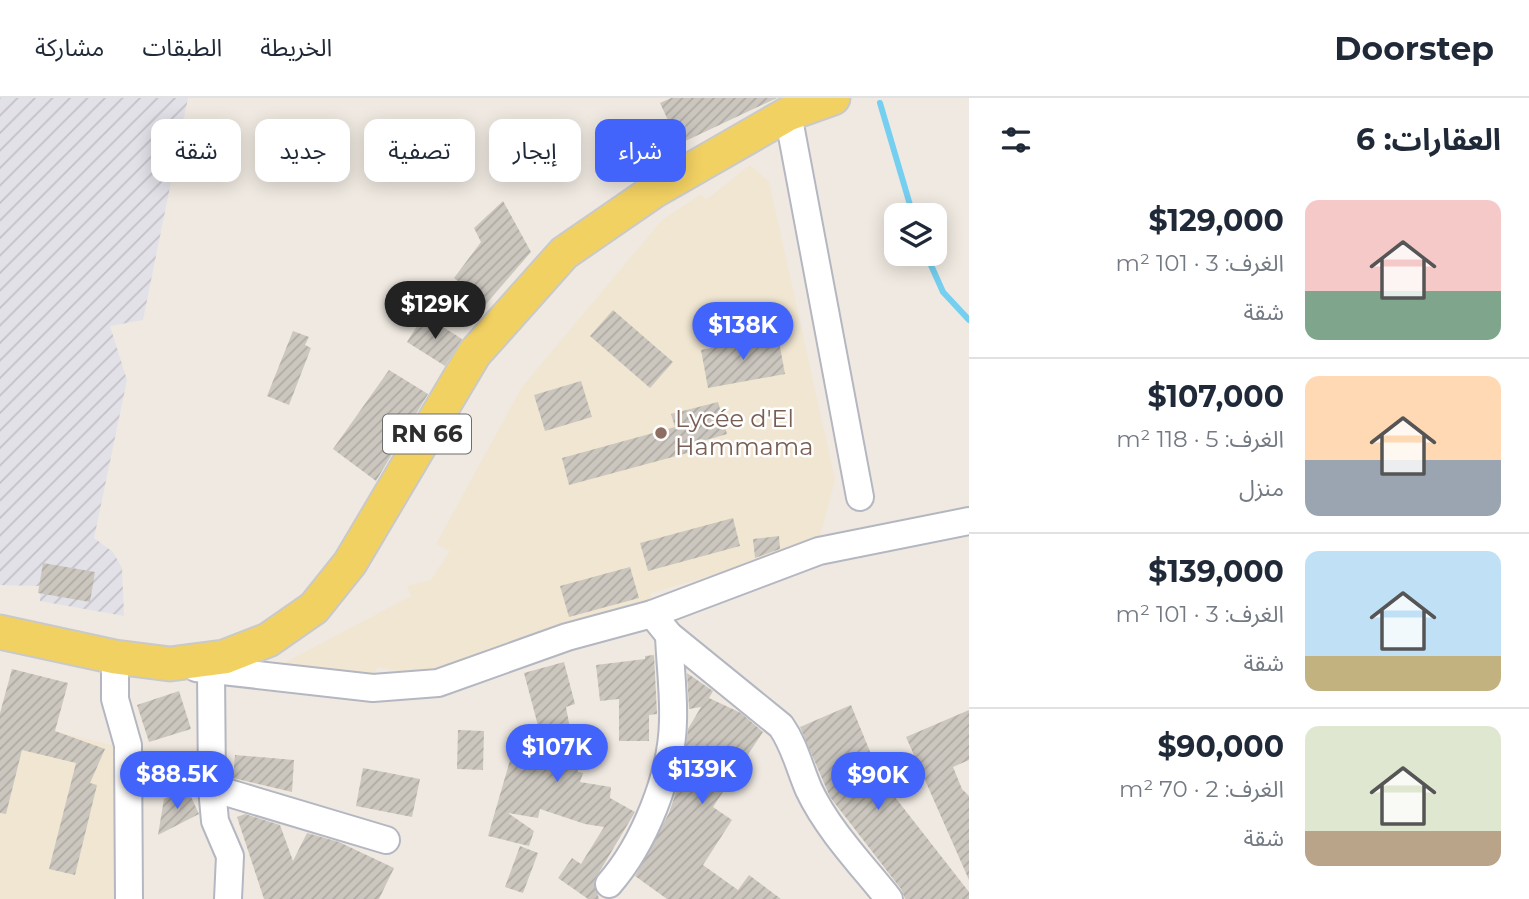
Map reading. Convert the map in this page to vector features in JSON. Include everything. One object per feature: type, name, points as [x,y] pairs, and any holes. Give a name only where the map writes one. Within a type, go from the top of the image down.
[{"type":"main road","name":"RN 66","points":[[0,632],[115,657],[170,664],[224,657],[268,640],[314,608],[350,563],[474,354],[564,253],[654,191],[788,114],[833,98]]},
{"type":"street","points":[[788,114],[860,498]]},
{"type":"street","points":[[170,664],[211,671],[373,688],[438,683],[567,637],[652,614],[819,551],[969,521]]},
{"type":"street","points":[[652,614],[669,635],[781,726],[794,745],[810,790],[836,832],[889,899]]},
{"type":"street","points":[[609,884],[624,867],[650,817],[663,779],[673,723],[669,635]]},
{"type":"street","points":[[115,657],[114,699],[128,745],[129,899]]},
{"type":"street","points":[[211,671],[212,788],[215,821],[230,856],[228,899]]},
{"type":"street","points":[[212,788],[386,840]]},
{"type":"shaded area","points":[[0,98],[188,98],[184,119],[151,119],[151,182],[171,182],[143,320],[110,326],[127,380],[94,538],[113,552],[122,568],[124,616],[40,601],[41,586],[0,585]]},
{"type":"shaded area","name":"Lycée d'El Hammama","points":[[750,165],[769,182],[835,480],[819,540],[748,565],[651,593],[651,607],[570,626],[404,677],[400,671],[378,667],[369,681],[269,671],[411,596],[407,586],[431,580],[450,551],[436,544],[522,387],[662,220],[701,194],[706,200]]},
{"type":"shaded area","points":[[0,718],[116,746],[114,899],[0,899]]},
{"type":"building","points":[[671,98],[777,98],[686,141],[686,119],[667,119],[660,103]]},
{"type":"building","points":[[503,201],[531,252],[486,304],[454,278],[481,242],[474,228]]},
{"type":"building","points":[[613,310],[673,362],[650,388],[590,336]]},
{"type":"building","points":[[424,315],[462,339],[445,366],[407,342]]},
{"type":"building","points":[[293,331],[309,337],[305,345],[311,348],[289,405],[267,396]]},
{"type":"building","points":[[778,336],[785,374],[708,388],[701,350]]},
{"type":"building","points":[[389,370],[428,394],[376,481],[333,449]]},
{"type":"building","points":[[581,381],[592,417],[545,431],[534,395]]},
{"type":"building","points":[[718,402],[727,434],[689,445],[691,452],[569,485],[562,458],[675,427],[671,414]]},
{"type":"building","points":[[733,518],[740,546],[648,571],[640,543]]},
{"type":"building","points":[[779,536],[780,549],[755,558],[753,539]]},
{"type":"building","points":[[43,563],[95,572],[90,602],[38,593]]},
{"type":"building","points":[[630,567],[639,598],[569,617],[560,586]]},
{"type":"building","points":[[654,655],[657,714],[649,715],[649,741],[619,741],[619,699],[600,701],[596,665],[645,659],[645,656]]},
{"type":"building","points":[[564,662],[575,704],[566,707],[578,772],[583,773],[580,782],[611,787],[610,798],[635,812],[594,881],[599,899],[588,899],[558,878],[572,858],[581,864],[604,827],[585,824],[540,809],[538,818],[508,813],[534,831],[529,846],[488,836],[515,743],[545,752],[524,673]]},
{"type":"building","points":[[12,669],[68,683],[55,731],[105,749],[90,783],[97,785],[75,875],[49,869],[76,763],[22,750],[6,814],[0,813],[0,713]]},
{"type":"building","points":[[687,673],[713,691],[709,698],[741,713],[763,732],[713,807],[732,820],[703,865],[738,890],[749,875],[781,899],[667,899],[635,876],[669,813],[688,756],[685,754],[688,729],[701,707],[689,709]]},
{"type":"building","points":[[179,691],[191,729],[149,742],[137,705]]},
{"type":"building","points":[[851,705],[871,754],[844,765],[877,802],[891,792],[969,892],[969,899],[905,899],[901,889],[830,797],[800,727]]},
{"type":"building","points":[[969,710],[969,760],[953,767],[962,789],[969,796],[969,880],[906,737]]},
{"type":"building","points":[[458,730],[484,731],[483,770],[457,769]]},
{"type":"building","points":[[235,755],[294,760],[292,792],[233,778]]},
{"type":"building","points":[[363,768],[420,779],[412,817],[356,806]]},
{"type":"building","points":[[187,788],[199,814],[158,835],[164,799]]},
{"type":"building","points":[[245,814],[280,825],[293,861],[307,833],[339,842],[394,868],[379,899],[264,899],[237,817]]},
{"type":"building","points":[[520,846],[538,853],[523,893],[505,887]]},
{"type":"waterway","points":[[880,103],[909,203]]},
{"type":"waterway","points":[[931,266],[943,292],[969,320]]},
{"type":"place","name":"Lycée d'El Hammama","points":[[661,433]]}]
